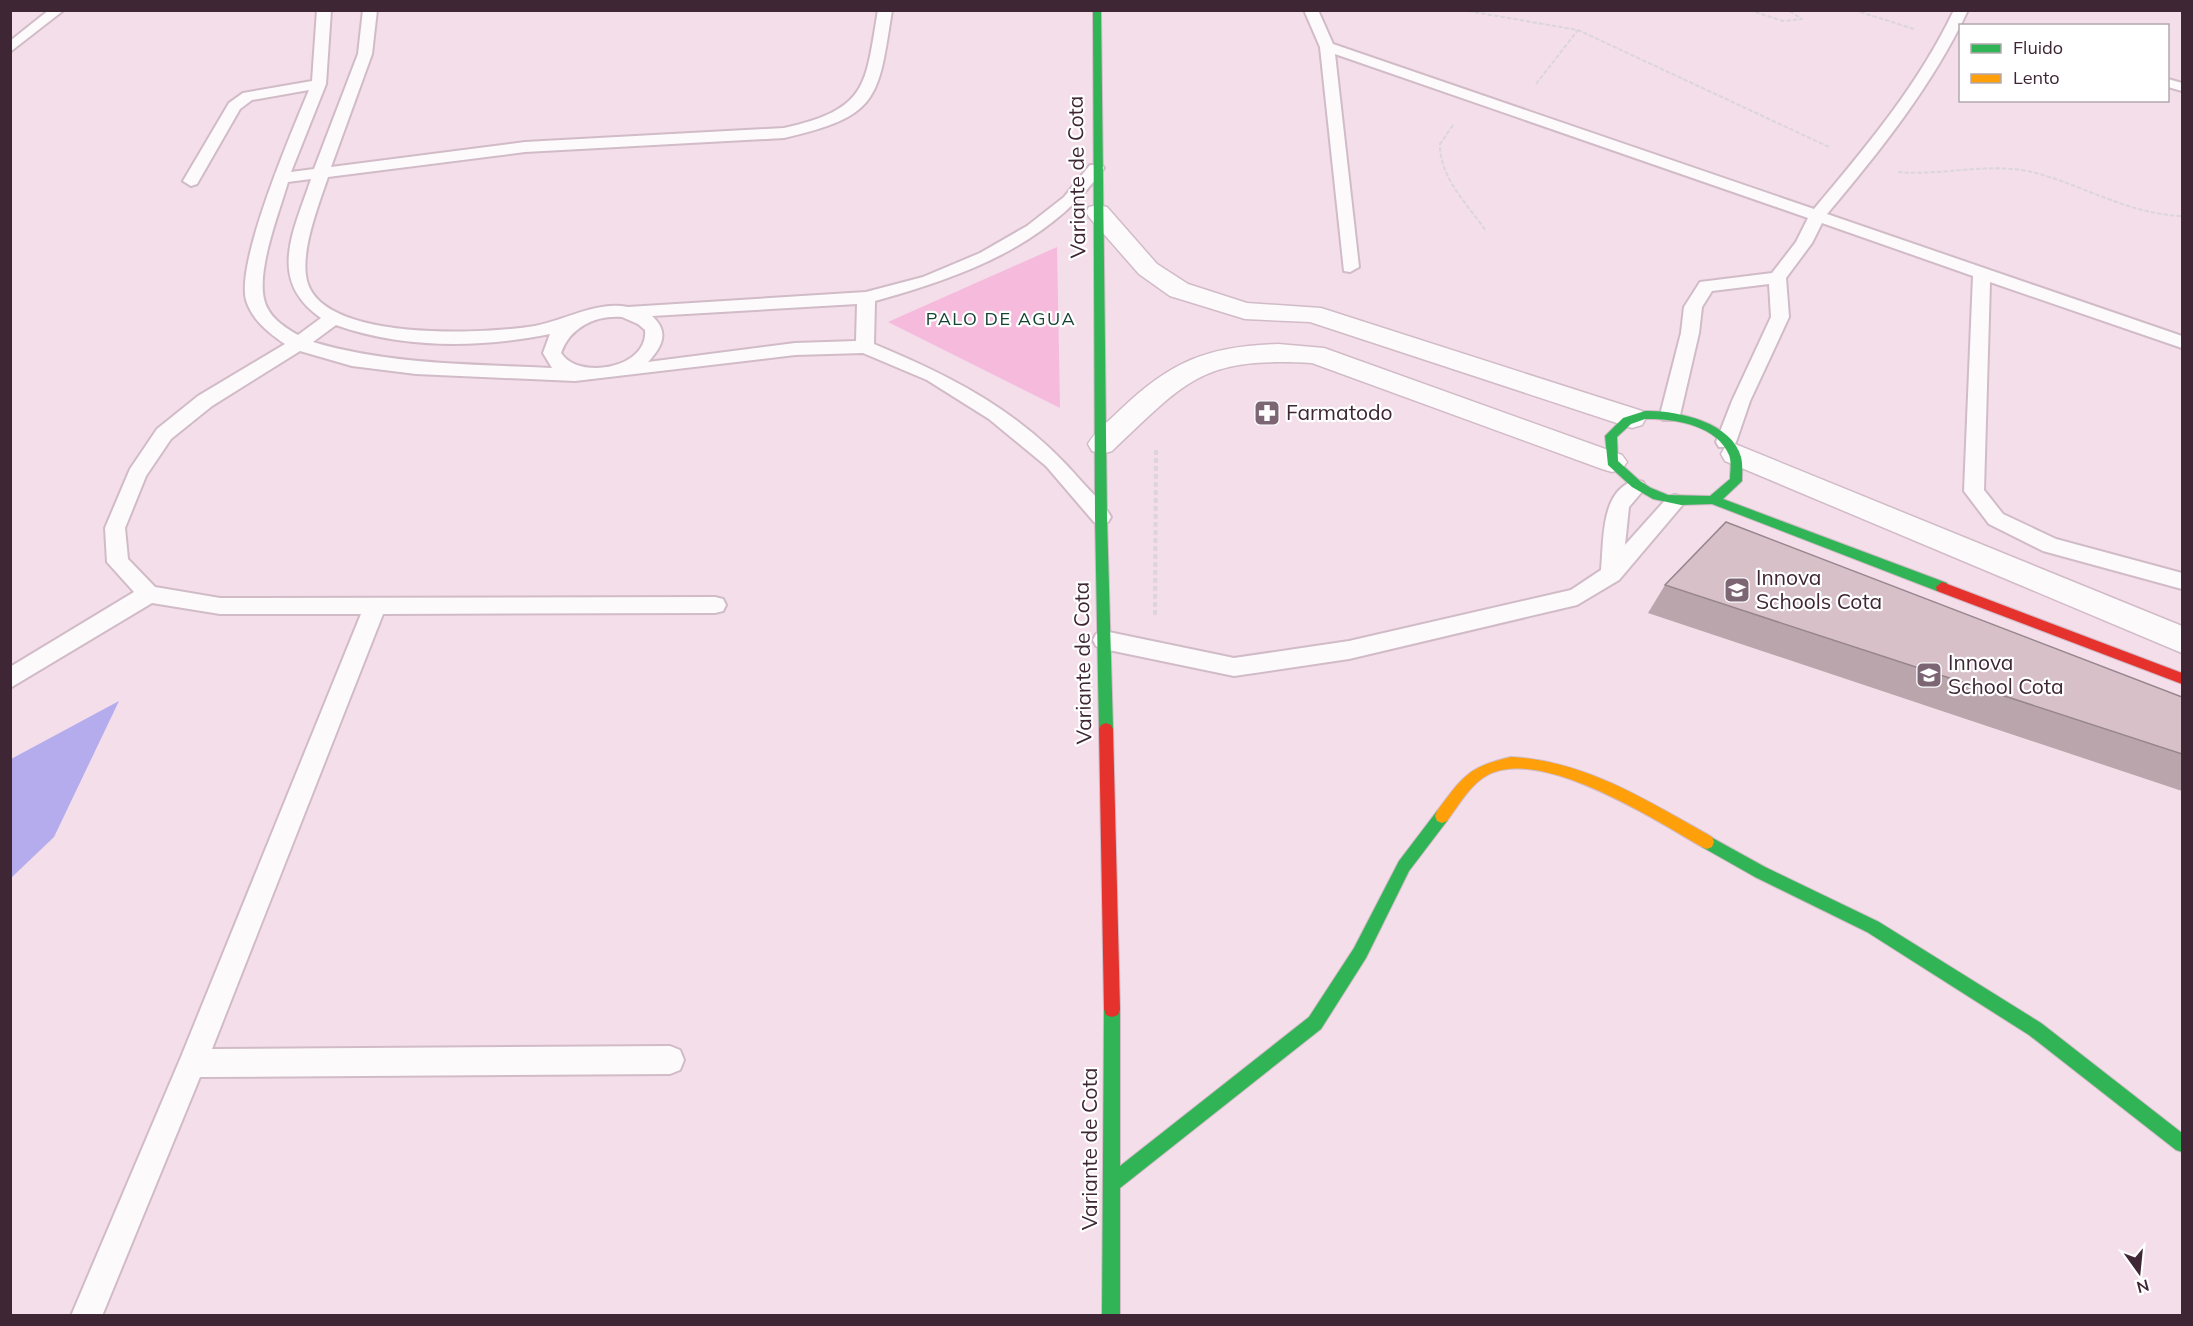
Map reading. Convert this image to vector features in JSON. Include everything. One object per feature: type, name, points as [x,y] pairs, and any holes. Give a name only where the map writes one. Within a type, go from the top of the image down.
[{"type":"street","name":"Variante de Cota","points":[[1097,10],[1096,168],[1102,444],[1101,517],[1112,993],[1111,1316]]},
{"type":"street","points":[[1098,212],[1148,269],[1179,290],[1245,310],[1312,314],[1429,350],[1632,418],[1670,415],[1700,424],[1730,448],[2182,640]]},
{"type":"street","points":[[1102,444],[1174,379],[1223,357],[1267,351],[1315,354],[1612,462],[1636,487],[1675,502],[1713,500],[2182,679]]},
{"type":"street","points":[[1612,462],[1611,436],[1632,418]]},
{"type":"street","points":[[1713,500],[1736,481],[1730,448]]},
{"type":"street","points":[[1111,1184],[1315,1023],[1360,953],[1404,866],[1455,799],[1484,769],[1513,763],[1543,764],[1613,790],[1760,872],[1873,927],[2035,1029],[2182,1144]]},
{"type":"lane","points":[[10,48],[58,10]]},
{"type":"lane","points":[[324,10],[319,84],[281,178],[256,268],[255,300],[270,326],[298,344],[352,360],[416,368],[591,376],[795,349],[865,347],[934,376],[996,414],[1053,461],[1101,517]]},
{"type":"lane","points":[[370,10],[368,45],[320,173],[297,258],[298,282],[312,303],[334,318],[388,334],[471,338],[558,327],[595,313],[866,298],[929,281],[986,257],[1048,218],[1070,200],[1096,168]]},
{"type":"lane","points":[[281,178],[525,147],[784,133],[812,127],[838,116],[861,100],[873,82],[885,10]]},
{"type":"lane","points":[[1311,10],[1327,47],[1350,267]]},
{"type":"lane","points":[[1730,448],[1741,400],[1780,317],[1777,278],[1804,243],[1817,216],[1862,162],[1940,54],[1961,10]]},
{"type":"lane","points":[[1327,47],[2182,342]]},
{"type":"lane","points":[[191,181],[234,106],[248,96],[319,84]]},
{"type":"lane","points":[[1982,272],[1974,491],[1996,519],[2050,545],[2182,581]]},
{"type":"lane","points":[[1670,415],[1690,333],[1693,307],[1706,286],[1777,278]]},
{"type":"lane","points":[[865,347],[866,298]]},
{"type":"lane","points":[[615,372],[644,356],[652,345],[654,335],[651,325],[644,317],[631,312]]},
{"type":"lane","points":[[334,318],[298,344],[205,401],[164,434],[137,474],[115,528],[118,562],[149,594],[220,606],[715,605]]},
{"type":"lane","points":[[578,320],[555,338],[552,349],[554,360],[568,370],[591,376]]},
{"type":"lane","points":[[1611,574],[1619,504],[1636,487]]},
{"type":"lane","points":[[1104,640],[1197,662],[1234,667],[1295,660],[1349,650],[1577,597],[1611,574],[1675,502]]},
{"type":"lane","points":[[10,680],[149,594]]},
{"type":"lane","points":[[86,1316],[192,1063],[375,607]]},
{"type":"lane","points":[[192,1063],[670,1060]]},
{"type":"path","points":[[1462,10],[1540,21],[1578,30],[1862,162],[1899,172],[2005,169],[2028,171],[2055,178],[2128,210],[2153,216],[2182,216]]},
{"type":"path","points":[[1749,10],[1786,22],[1797,22],[1802,19],[1788,10]]},
{"type":"path","points":[[1854,10],[1947,39]]},
{"type":"path","points":[[1516,111],[1578,30]]},
{"type":"path","points":[[1475,99],[1440,142],[1438,156],[1444,171],[1486,231]]},
{"type":"shaded area","points":[[1057,247],[1060,408],[888,322]]},
{"type":"shaded area","points":[[119,701],[54,837],[11,878],[11,759]]},
{"type":"building","points":[[1726,522],[2182,697],[2182,754],[1665,585]]},
{"type":"traffic: fast","points":[[1097,10],[1101,517],[1106,729]]},
{"type":"traffic: fast","points":[[1713,500],[1736,481],[1734,453],[1727,442],[1716,433],[1689,420],[1674,416],[1645,415],[1630,419],[1611,436],[1612,462],[1646,491],[1681,501],[1713,500],[1942,587]]},
{"type":"traffic: fast","points":[[1111,1184],[1315,1023],[1360,953],[1404,866],[1442,816]]},
{"type":"traffic: fast","points":[[1707,842],[1760,872],[1873,927],[2035,1029],[2182,1144]]},
{"type":"traffic: fast","points":[[1111,1316],[1112,1009]]},
{"type":"traffic: slow","points":[[1442,816],[1468,783],[1480,772],[1511,763],[1539,765],[1569,772],[1599,784],[1707,842]]},
{"type":"traffic: jam","points":[[1942,587],[2182,679]]},
{"type":"traffic: jam","points":[[1106,729],[1112,1009]]},
{"type":"place","name":"Farmatodo","points":[[1267,413]]},
{"type":"place","name":"Innova Schools Cota","points":[[1737,590]]},
{"type":"place","name":"Innova School Cota","points":[[1929,675]]},
{"type":"district","name":"PALO DE AGUA","points":[[1001,319]]}]
